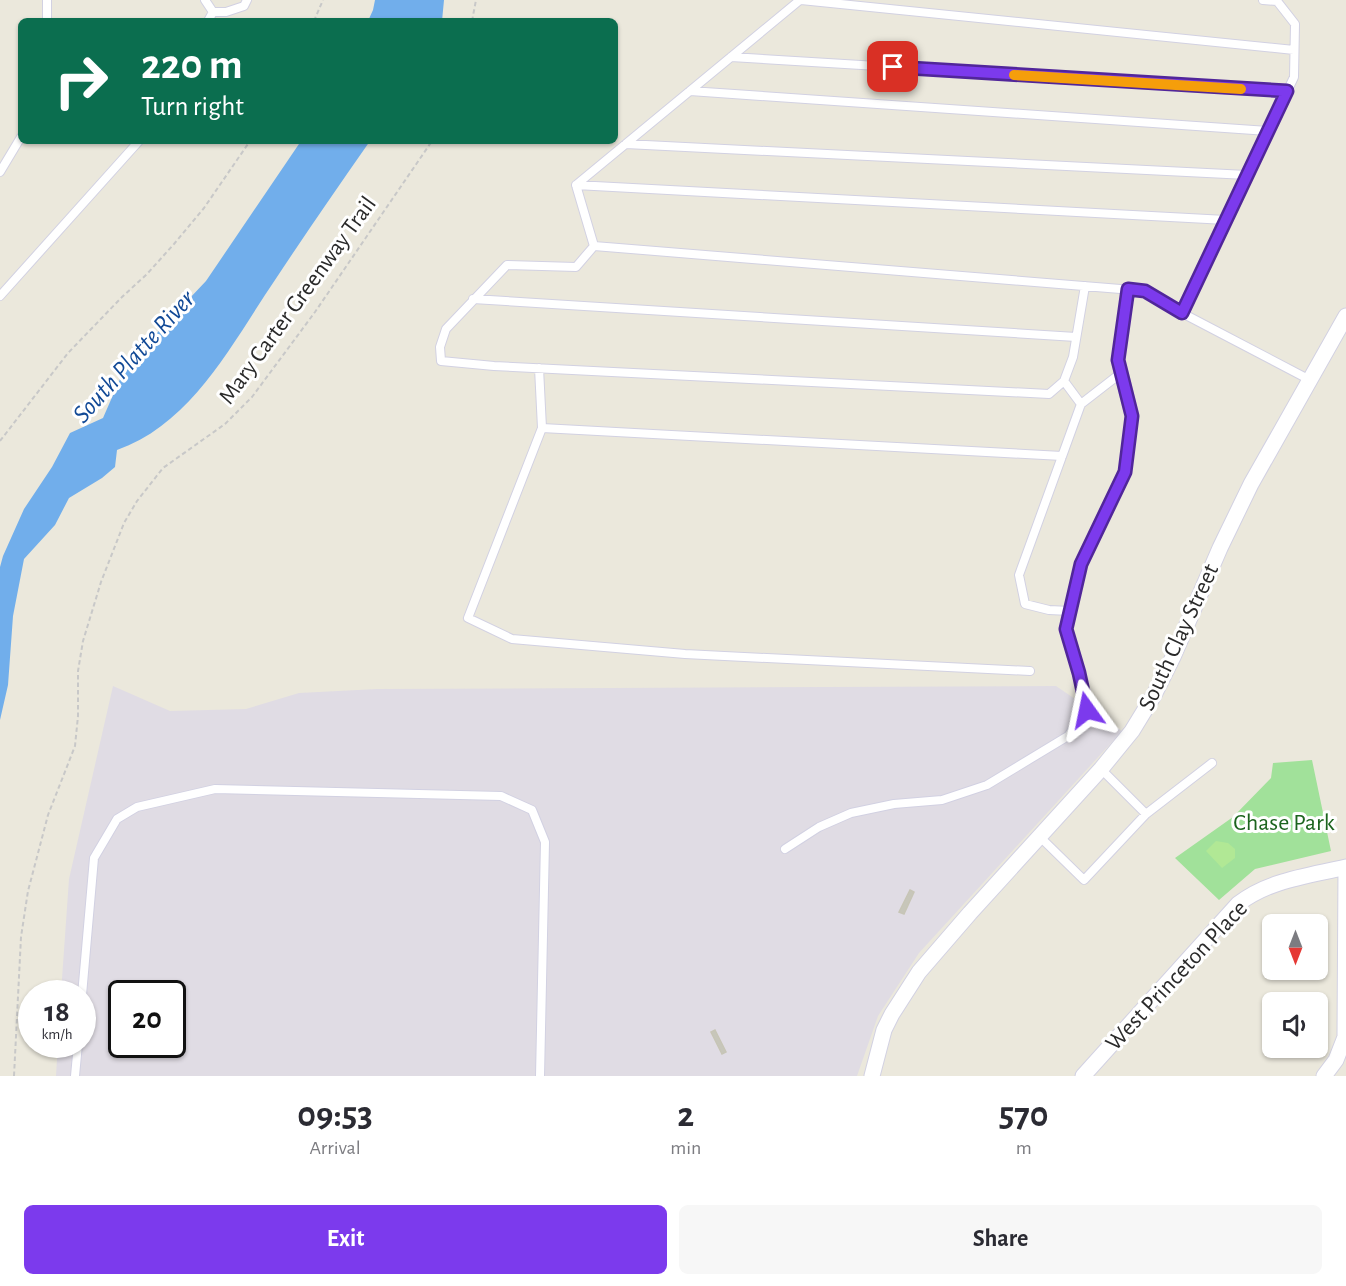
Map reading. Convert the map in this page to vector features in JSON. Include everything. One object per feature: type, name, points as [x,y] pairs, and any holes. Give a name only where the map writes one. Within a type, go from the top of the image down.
[{"type":"street","name":"South Clay Street","points":[[872,1076],[884,1030],[919,972],[1101,770],[1132,731],[1154,695],[1188,626],[1251,484],[1346,316]]},
{"type":"street","name":"West Princeton Place","points":[[1083,1076],[1238,904],[1269,885],[1346,867]]},
{"type":"street","points":[[1324,1076],[1336,1060],[1345,1037],[1346,867]]},
{"type":"lane","points":[[47,0],[47,18]]},
{"type":"lane","points":[[205,0],[213,12]]},
{"type":"lane","points":[[213,12],[226,12],[244,6],[246,0]]},
{"type":"lane","points":[[576,185],[801,0],[1294,50]]},
{"type":"lane","points":[[1182,313],[1293,77],[1295,24],[1277,1],[1263,0]]},
{"type":"lane","points":[[210,18],[213,12]]},
{"type":"lane","points":[[731,57],[1287,91]]},
{"type":"lane","points":[[690,91],[1268,131]]},
{"type":"lane","points":[[0,172],[18,142]]},
{"type":"lane","points":[[0,296],[136,144]]},
{"type":"lane","points":[[626,144],[1247,175]]},
{"type":"lane","points":[[576,185],[1226,220]]},
{"type":"lane","points":[[576,185],[594,246]]},
{"type":"lane","points":[[594,246],[1145,291],[1310,380]]},
{"type":"lane","points":[[594,246],[576,267],[507,264],[446,329],[440,347],[441,361],[1049,394],[1065,381],[1073,357],[1085,286]]},
{"type":"lane","points":[[785,849],[819,827],[850,813],[894,804],[942,800],[987,785],[1068,736],[1087,710],[1066,629],[1081,564],[1125,472],[1132,416],[1118,360],[1128,289]]},
{"type":"lane","points":[[473,299],[1076,337]]},
{"type":"lane","points":[[539,368],[542,428],[468,618],[512,639],[685,654],[1030,671]]},
{"type":"lane","points":[[1070,611],[1049,610],[1025,604],[1019,575],[1081,404],[1121,373]]},
{"type":"lane","points":[[1065,381],[1081,404]]},
{"type":"lane","points":[[542,428],[1062,456]]},
{"type":"lane","points":[[1040,837],[1084,880],[1146,814],[1212,763]]},
{"type":"lane","points":[[1101,770],[1146,814]]},
{"type":"lane","points":[[83,980],[94,858],[117,819],[137,807],[215,789],[501,796],[532,810],[545,842],[540,1076]]},
{"type":"lane","points":[[75,1076],[77,1058]]},
{"type":"path","points":[[315,18],[323,0]]},
{"type":"path","points":[[472,18],[476,0]]},
{"type":"path","points":[[0,441],[68,353],[147,274],[197,217],[248,144]]},
{"type":"path","name":"Mary Carter Greenway Trail","points":[[14,1076],[19,963],[28,891],[48,815],[75,746],[78,725],[78,671],[83,641],[101,582],[124,523],[136,501],[163,468],[225,424],[252,397],[315,312],[430,144]]},
{"type":"shaded area","points":[[113,686],[170,711],[246,709],[299,693],[377,689],[1056,686],[1122,731],[919,953],[878,1016],[857,1076],[56,1076],[57,1058],[96,1058],[96,980],[62,980],[69,879]]},
{"type":"green space","name":"Chase Park","points":[[1312,760],[1331,851],[1255,869],[1219,900],[1175,858],[1233,817],[1271,778],[1273,763]]},
{"type":"green space","points":[[1216,841],[1228,843],[1235,849],[1235,858],[1222,868],[1206,851]]},
{"type":"water","points":[[375,0],[444,0],[442,18],[369,18]]},
{"type":"water","points":[[299,144],[368,144],[226,354],[189,401],[168,421],[144,438],[117,450],[115,467],[102,478],[69,498],[55,525],[24,559],[13,616],[8,685],[0,720],[0,567],[24,509],[52,467],[70,433],[103,418],[120,379],[154,336],[206,281]]},
{"type":"building","points":[[910,890],[914,892],[904,914],[899,912]]},
{"type":"building","points":[[715,1030],[726,1052],[722,1054],[711,1032]]},
{"type":"slow traffic","points":[[1014,75],[1241,89]]},
{"type":"route","points":[[893,67],[1287,91],[1182,313],[1145,291],[1128,289],[1118,360],[1132,416],[1125,472],[1081,564],[1066,629],[1087,710]]},
{"type":"water label","name":"South Platte River","points":[[133,356]]}]
